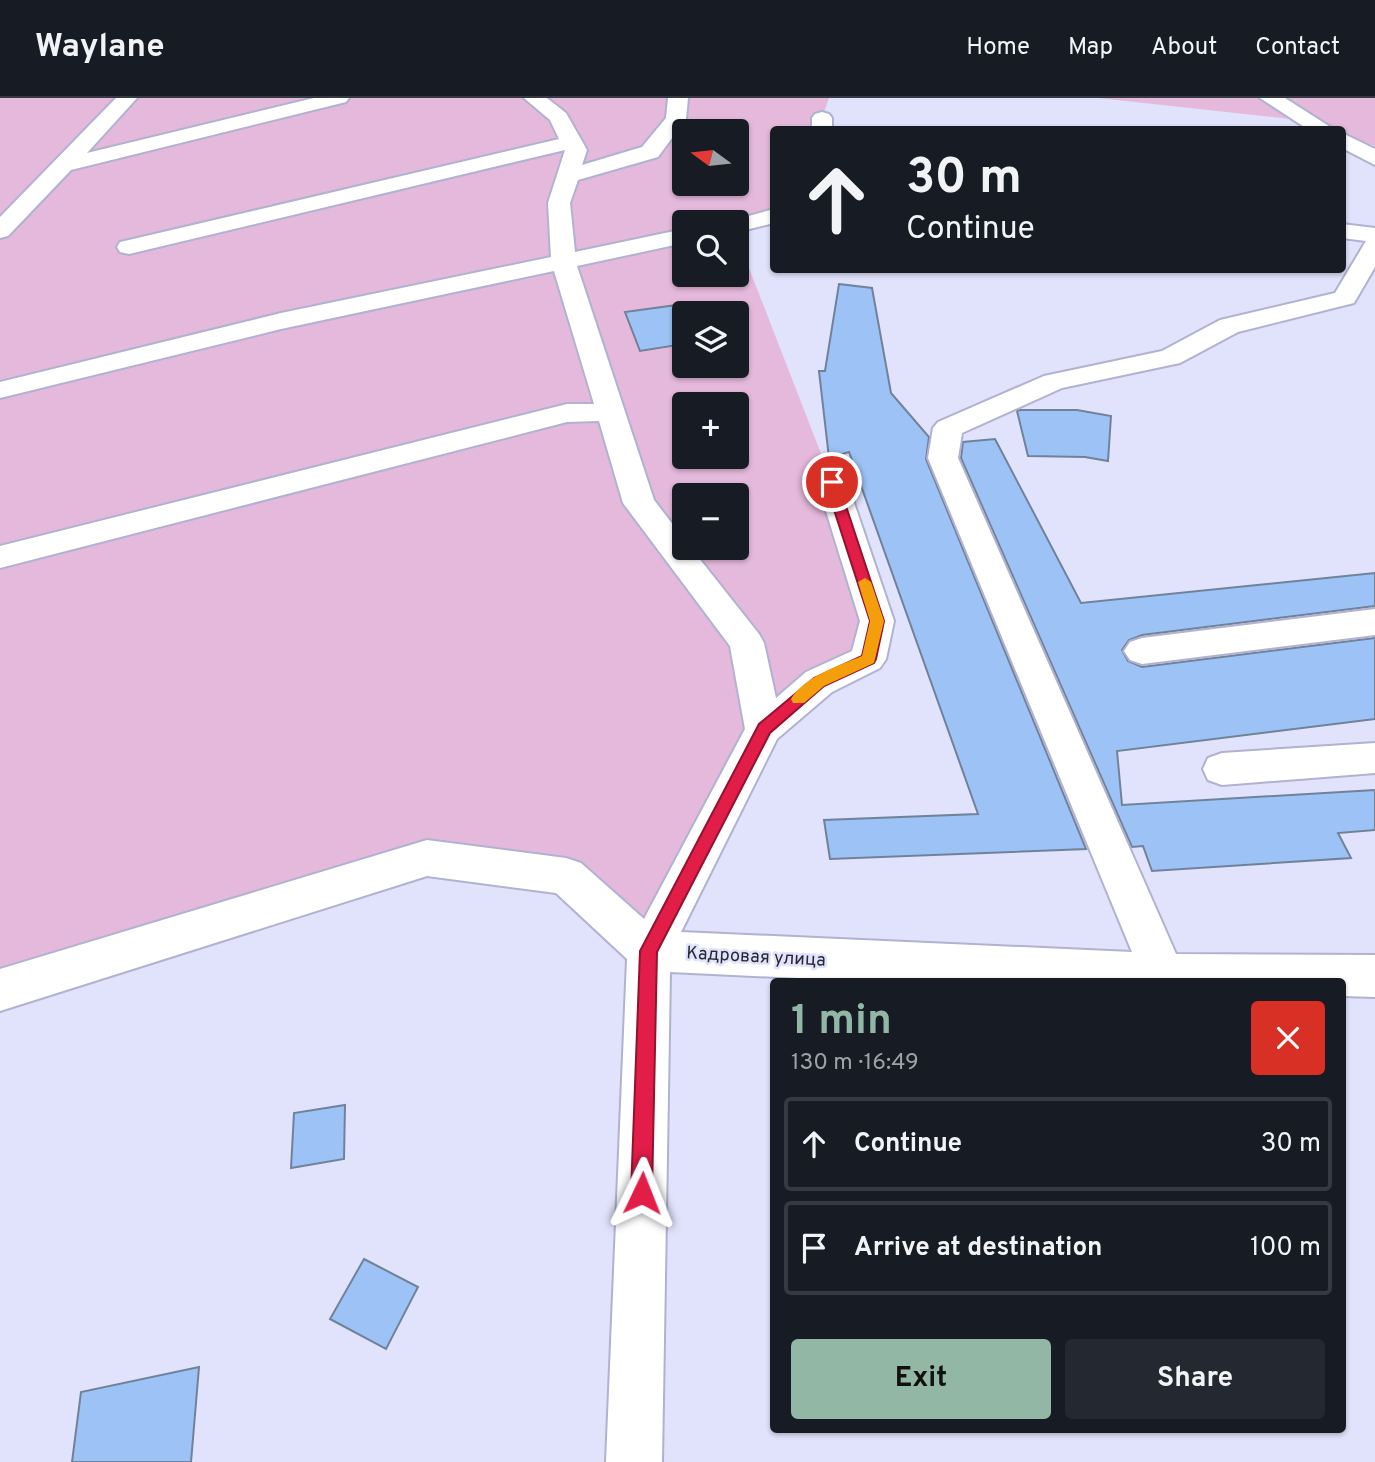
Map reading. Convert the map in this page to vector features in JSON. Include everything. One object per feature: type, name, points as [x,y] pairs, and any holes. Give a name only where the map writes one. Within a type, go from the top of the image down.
[{"type":"street","points":[[0,231],[127,98]]},
{"type":"street","points":[[62,165],[339,98]]},
{"type":"street","points":[[534,98],[559,117],[576,150],[559,203],[564,260],[639,503],[747,643],[764,729]]},
{"type":"street","points":[[568,176],[650,152],[676,119],[678,98]]},
{"type":"street","points":[[1270,98],[1318,126]]},
{"type":"street","points":[[1346,141],[1375,158]]},
{"type":"street","points":[[130,247],[572,142]]},
{"type":"street","points":[[1346,156],[1375,164]]},
{"type":"street","points":[[749,222],[770,217]]},
{"type":"street","points":[[1346,231],[1375,235]]},
{"type":"street","points":[[0,390],[281,321],[672,238]]},
{"type":"street","points":[[1163,974],[943,458],[948,428],[1054,382],[1170,358],[1229,326],[1360,301],[1375,246]]},
{"type":"street","points":[[0,557],[567,413],[611,412]]},
{"type":"street","points":[[634,1462],[649,951],[764,729],[819,682],[869,659],[877,621],[832,482]]},
{"type":"street","points":[[1142,651],[1375,622]]},
{"type":"street","points":[[1222,769],[1375,758]]},
{"type":"street","points":[[0,990],[427,859],[566,876],[649,951]]},
{"type":"street","name":"Кадровая улица","points":[[649,951],[1163,974],[1375,976]]},
{"type":"shaded area","points":[[0,98],[829,98],[822,126],[770,126],[770,217],[749,222],[749,210],[672,210],[672,287],[749,287],[749,268],[832,482],[868,659],[764,729],[649,951],[566,876],[427,858],[0,990]]},
{"type":"shaded area","points":[[1098,98],[1375,98],[1375,146],[1346,135],[1346,126],[1330,126],[1318,122]]},
{"type":"building","points":[[839,284],[872,288],[891,393],[929,437],[926,459],[1086,849],[830,859],[824,820],[978,814],[849,452],[829,458],[819,371],[825,371]]},
{"type":"building","points":[[672,306],[672,346],[640,351],[625,312]]},
{"type":"building","points":[[1077,410],[1111,416],[1108,461],[1085,457],[1028,456],[1017,411]]},
{"type":"building","points":[[995,439],[1081,603],[1375,573],[1375,606],[1142,635],[1129,640],[1122,650],[1128,661],[1142,667],[1375,638],[1375,719],[1117,751],[1122,805],[1375,790],[1375,830],[1338,833],[1351,858],[1152,871],[1143,846],[1132,847],[961,458],[963,442]]},
{"type":"building","points":[[345,1105],[344,1159],[291,1168],[294,1113]]},
{"type":"building","points":[[364,1259],[418,1287],[386,1349],[330,1319]]},
{"type":"building","points":[[199,1367],[191,1462],[72,1462],[81,1392]]},
{"type":"slow traffic","points":[[799,699],[819,682],[869,659],[877,621],[865,582]]},
{"type":"route","points":[[642,1193],[649,951],[764,729],[819,682],[869,659],[877,621],[832,482]]}]
